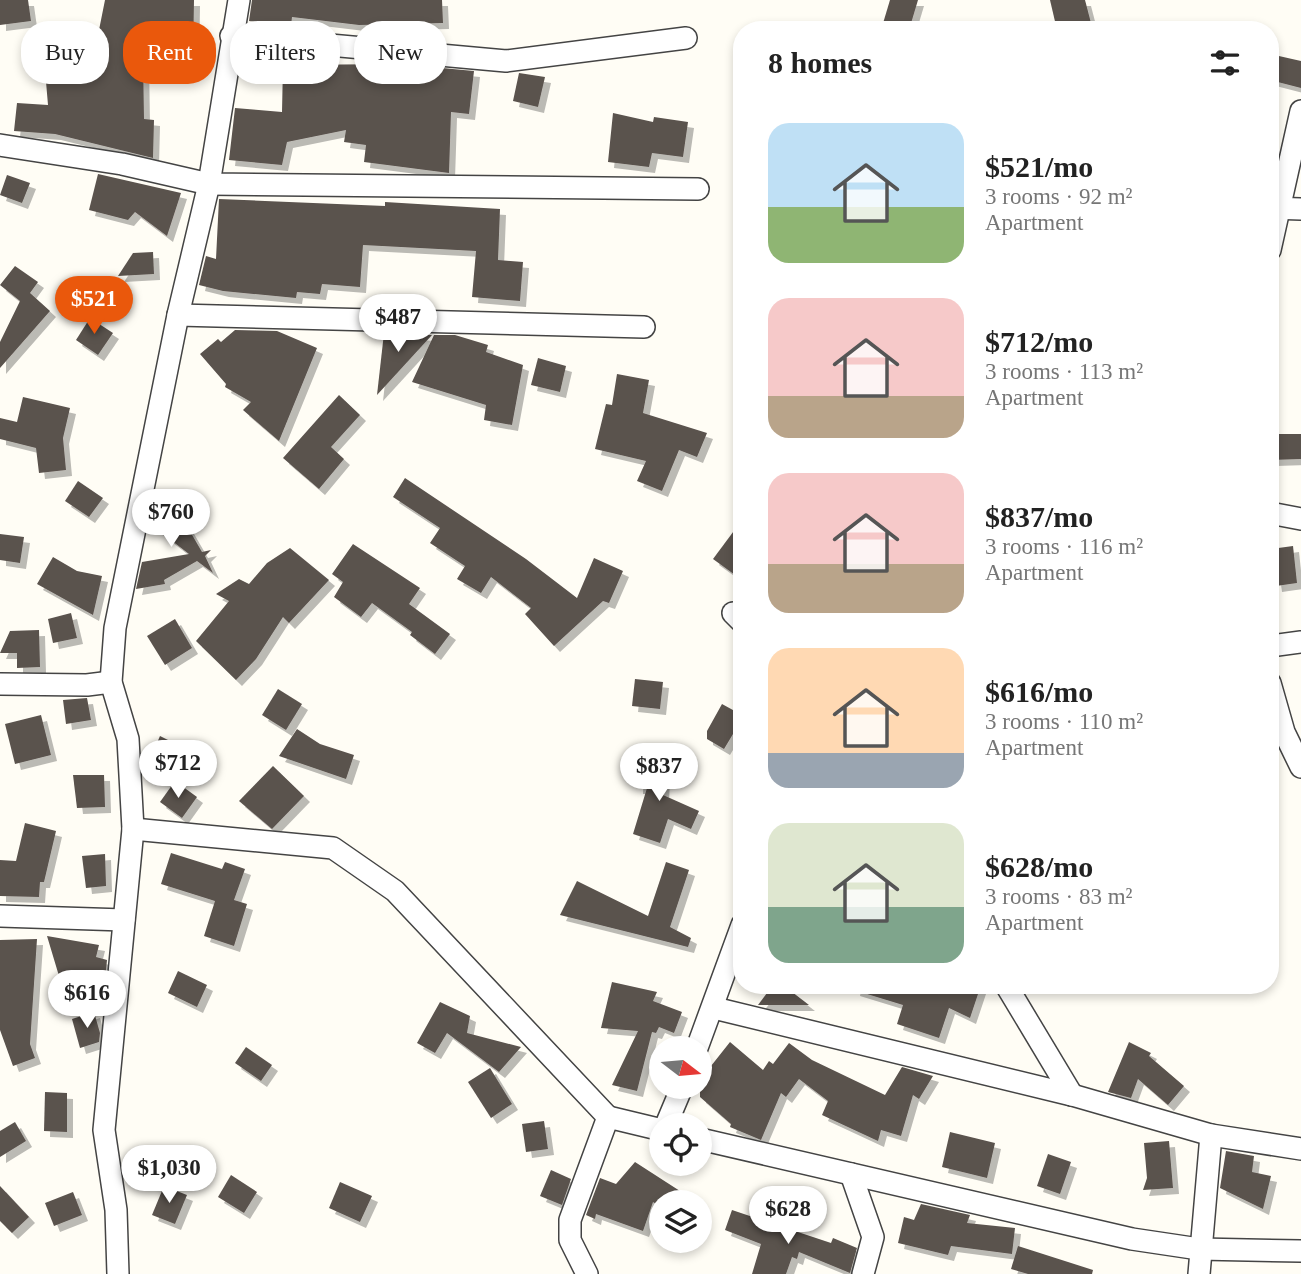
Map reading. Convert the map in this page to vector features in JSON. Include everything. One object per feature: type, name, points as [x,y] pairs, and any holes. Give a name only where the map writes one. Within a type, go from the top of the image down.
[{"type":"street","points":[[234,21],[239,0]]},
{"type":"street","points":[[340,46],[506,61],[686,38]]},
{"type":"street","points":[[118,1274],[116,1210],[104,1130],[133,829],[128,739],[111,682],[115,628],[178,315],[209,184],[230,43]]},
{"type":"street","points":[[1284,209],[1301,111]]},
{"type":"street","points":[[0,145],[122,164],[209,184],[698,189]]},
{"type":"street","points":[[178,315],[644,327]]},
{"type":"street","points":[[1279,515],[1301,519]]},
{"type":"street","points":[[1279,645],[1301,642]]},
{"type":"street","points":[[0,684],[87,685],[111,682]]},
{"type":"street","points":[[1279,714],[1284,732],[1301,767]]},
{"type":"street","points":[[133,829],[333,848],[395,891],[608,1117],[649,1127]]},
{"type":"street","points":[[0,916],[124,920]]},
{"type":"street","points":[[702,1036],[733,952]]},
{"type":"street","points":[[1011,994],[1072,1095]]},
{"type":"street","points":[[714,1008],[1072,1095],[1211,1135],[1301,1149]]},
{"type":"street","points":[[587,1274],[570,1240],[570,1220],[608,1117]]},
{"type":"street","points":[[1199,1274],[1199,1249],[1211,1135]]},
{"type":"street","points":[[712,1142],[1132,1239],[1199,1249],[1301,1251]]},
{"type":"street","points":[[851,1174],[873,1237],[863,1274]]},
{"type":"building","points":[[0,0],[28,0],[31,21],[0,25]]},
{"type":"building","points":[[105,0],[194,0],[194,21],[123,21],[123,84],[143,84],[144,119],[154,120],[153,158],[55,134],[14,131],[17,103],[48,105],[46,84],[109,84],[109,21],[101,21]]},
{"type":"building","points":[[252,0],[442,0],[443,21],[354,21],[354,24],[292,17],[292,21],[249,21]]},
{"type":"building","points":[[890,0],[918,0],[912,21],[884,21]]},
{"type":"building","points":[[1050,0],[1085,0],[1090,21],[1055,21]]},
{"type":"building","points":[[1279,56],[1301,61],[1301,88],[1279,82]]},
{"type":"building","points":[[354,64],[354,84],[447,84],[447,68],[474,71],[469,114],[451,112],[449,173],[364,162],[366,145],[344,142],[346,130],[287,142],[282,165],[229,160],[235,108],[282,112],[283,84],[340,84],[340,65]]},
{"type":"building","points":[[519,73],[545,77],[538,107],[513,101]]},
{"type":"building","points":[[613,113],[653,122],[654,117],[688,122],[683,157],[652,153],[649,167],[608,162]]},
{"type":"building","points":[[98,174],[181,193],[167,236],[135,212],[128,220],[89,210]]},
{"type":"building","points":[[7,175],[30,183],[22,203],[0,195]]},
{"type":"building","points":[[219,199],[385,206],[385,202],[500,209],[498,260],[523,262],[520,301],[472,297],[476,251],[363,245],[360,287],[322,284],[320,294],[297,292],[296,298],[223,291],[199,285],[206,256],[216,259]]},
{"type":"building","points":[[153,252],[154,274],[118,276],[133,253]]},
{"type":"building","points":[[15,266],[38,282],[30,293],[50,311],[0,368],[0,342],[20,301],[0,285]]},
{"type":"building","points":[[90,318],[113,333],[98,355],[76,340]]},
{"type":"building","points":[[235,330],[277,331],[317,348],[279,441],[243,410],[251,402],[225,387],[226,384],[200,354],[218,339],[221,342]]},
{"type":"building","points":[[384,333],[432,335],[377,395]]},
{"type":"building","points":[[434,335],[455,335],[488,345],[486,352],[523,365],[512,425],[484,420],[486,405],[412,382]]},
{"type":"building","points":[[538,358],[566,366],[560,392],[531,385]]},
{"type":"building","points":[[617,374],[649,380],[643,413],[707,433],[697,457],[679,450],[662,491],[637,481],[646,461],[595,449],[606,404],[612,405]]},
{"type":"building","points":[[339,395],[360,415],[331,447],[344,459],[319,489],[283,458]]},
{"type":"building","points":[[23,397],[70,408],[63,438],[66,470],[39,473],[36,448],[0,439],[0,418],[17,422]]},
{"type":"building","points":[[1279,434],[1301,434],[1301,459],[1279,460]]},
{"type":"building","points":[[405,478],[526,559],[577,598],[594,558],[623,571],[609,603],[603,601],[554,646],[525,614],[531,608],[491,577],[481,593],[457,579],[465,566],[430,543],[440,528],[393,497]]},
{"type":"building","points":[[78,481],[103,498],[89,517],[65,501]]},
{"type":"building","points":[[157,500],[184,521],[202,552],[211,550],[205,556],[213,573],[197,561],[164,580],[165,584],[136,589],[142,562],[189,554],[149,523]]},
{"type":"building","points":[[733,532],[733,573],[713,559]]},
{"type":"building","points":[[0,534],[24,537],[20,563],[0,560]]},
{"type":"building","points":[[353,544],[420,588],[409,604],[450,634],[435,654],[410,635],[412,632],[372,603],[361,617],[334,597],[343,582],[332,574]]},
{"type":"building","points":[[1293,546],[1297,583],[1279,586],[1279,548]]},
{"type":"building","points":[[290,548],[329,580],[289,623],[283,617],[256,659],[236,680],[196,641],[229,601],[216,594],[239,579],[249,584],[267,563]]},
{"type":"building","points":[[53,557],[77,571],[102,576],[93,615],[37,584]]},
{"type":"building","points":[[71,613],[77,638],[53,643],[48,619]]},
{"type":"building","points":[[175,619],[192,648],[165,665],[147,636]]},
{"type":"building","points":[[39,630],[40,667],[17,668],[17,653],[0,653],[10,631]]},
{"type":"building","points":[[635,679],[663,682],[660,709],[632,706]]},
{"type":"building","points":[[278,689],[302,704],[286,730],[262,715]]},
{"type":"building","points":[[87,698],[91,720],[66,724],[63,700]]},
{"type":"building","points":[[722,704],[733,710],[733,734],[724,749],[707,739],[707,731]]},
{"type":"building","points":[[41,715],[51,755],[15,764],[5,724]]},
{"type":"building","points":[[297,729],[320,744],[354,755],[346,779],[279,756]]},
{"type":"building","points":[[160,736],[182,747],[169,773],[148,763]]},
{"type":"building","points":[[658,752],[665,753],[663,795],[699,811],[691,829],[668,819],[660,843],[633,834],[647,788],[637,788],[638,761],[654,762]]},
{"type":"building","points":[[273,766],[304,796],[272,829],[239,801]]},
{"type":"building","points":[[73,775],[104,775],[105,807],[77,808]]},
{"type":"building","points":[[175,781],[197,797],[182,818],[160,802]]},
{"type":"building","points":[[25,823],[56,831],[44,882],[40,882],[39,897],[0,896],[0,860],[16,861]]},
{"type":"building","points":[[171,853],[222,869],[225,862],[245,869],[234,900],[247,904],[234,946],[204,936],[215,901],[161,884]]},
{"type":"building","points":[[105,854],[106,886],[86,888],[82,856]]},
{"type":"building","points":[[666,862],[689,870],[670,927],[691,938],[688,947],[560,915],[577,881],[648,916]]},
{"type":"building","points":[[47,936],[99,945],[96,957],[107,960],[104,990],[86,986],[87,990],[62,986]]},
{"type":"building","points":[[37,939],[30,1044],[35,1058],[13,1066],[0,1030],[0,940]]},
{"type":"building","points":[[178,971],[207,985],[197,1007],[168,993]]},
{"type":"building","points":[[612,982],[657,992],[653,1001],[682,1012],[674,1033],[659,1027],[656,1033],[652,1032],[649,1036],[637,1091],[612,1085],[638,1031],[601,1028]]},
{"type":"building","points":[[766,994],[795,994],[809,1005],[758,1005]]},
{"type":"building","points":[[867,994],[978,994],[970,1018],[949,1008],[939,1038],[897,1024],[903,1005]]},
{"type":"building","points":[[440,1002],[470,1016],[467,1033],[521,1047],[499,1072],[447,1033],[435,1053],[417,1043]]},
{"type":"building","points":[[94,1012],[100,1033],[99,1042],[80,1048],[72,1019]]},
{"type":"building","points":[[730,1042],[763,1070],[769,1061],[773,1064],[789,1043],[812,1060],[885,1095],[902,1067],[933,1076],[919,1099],[913,1095],[901,1136],[881,1130],[878,1141],[822,1115],[828,1101],[799,1079],[786,1097],[781,1093],[761,1140],[730,1127],[731,1124],[702,1099],[712,1099],[712,1065]]},
{"type":"building","points":[[1129,1042],[1151,1053],[1149,1056],[1184,1086],[1168,1105],[1138,1079],[1131,1098],[1108,1092]]},
{"type":"building","points":[[246,1047],[272,1065],[261,1081],[235,1063]]},
{"type":"building","points":[[490,1068],[512,1104],[491,1118],[468,1082]]},
{"type":"building","points":[[45,1092],[67,1093],[67,1132],[44,1131]]},
{"type":"building","points":[[544,1121],[548,1149],[526,1152],[522,1124]]},
{"type":"building","points":[[15,1122],[26,1141],[0,1157],[0,1131]]},
{"type":"building","points":[[950,1132],[995,1143],[987,1178],[942,1167]]},
{"type":"building","points":[[1169,1141],[1173,1188],[1143,1190],[1147,1178],[1144,1143]]},
{"type":"building","points":[[1226,1151],[1254,1156],[1252,1172],[1271,1176],[1263,1209],[1220,1188]]},
{"type":"building","points":[[1048,1154],[1071,1162],[1060,1194],[1037,1186]]},
{"type":"building","points":[[635,1162],[649,1171],[649,1176],[657,1176],[678,1190],[649,1190],[649,1214],[643,1231],[596,1214],[595,1219],[586,1215],[600,1178],[616,1184]]},
{"type":"building","points":[[551,1170],[571,1179],[562,1205],[540,1196]]},
{"type":"building","points":[[231,1175],[257,1192],[244,1213],[218,1197]]},
{"type":"building","points":[[340,1182],[372,1196],[360,1222],[329,1208]]},
{"type":"building","points":[[0,1186],[29,1217],[12,1233],[0,1221]]},
{"type":"building","points":[[164,1186],[187,1195],[175,1224],[152,1215]]},
{"type":"building","points":[[73,1192],[82,1215],[54,1226],[45,1203]]},
{"type":"building","points":[[921,1204],[970,1215],[967,1223],[1015,1228],[1012,1254],[951,1246],[948,1255],[898,1243],[904,1217],[914,1220]]},
{"type":"building","points":[[732,1210],[831,1243],[833,1238],[857,1248],[850,1273],[799,1252],[797,1259],[792,1257],[786,1274],[752,1274],[761,1244],[725,1230]]},
{"type":"building","points":[[1018,1246],[1093,1270],[1092,1274],[1028,1274],[1011,1269]]}]
